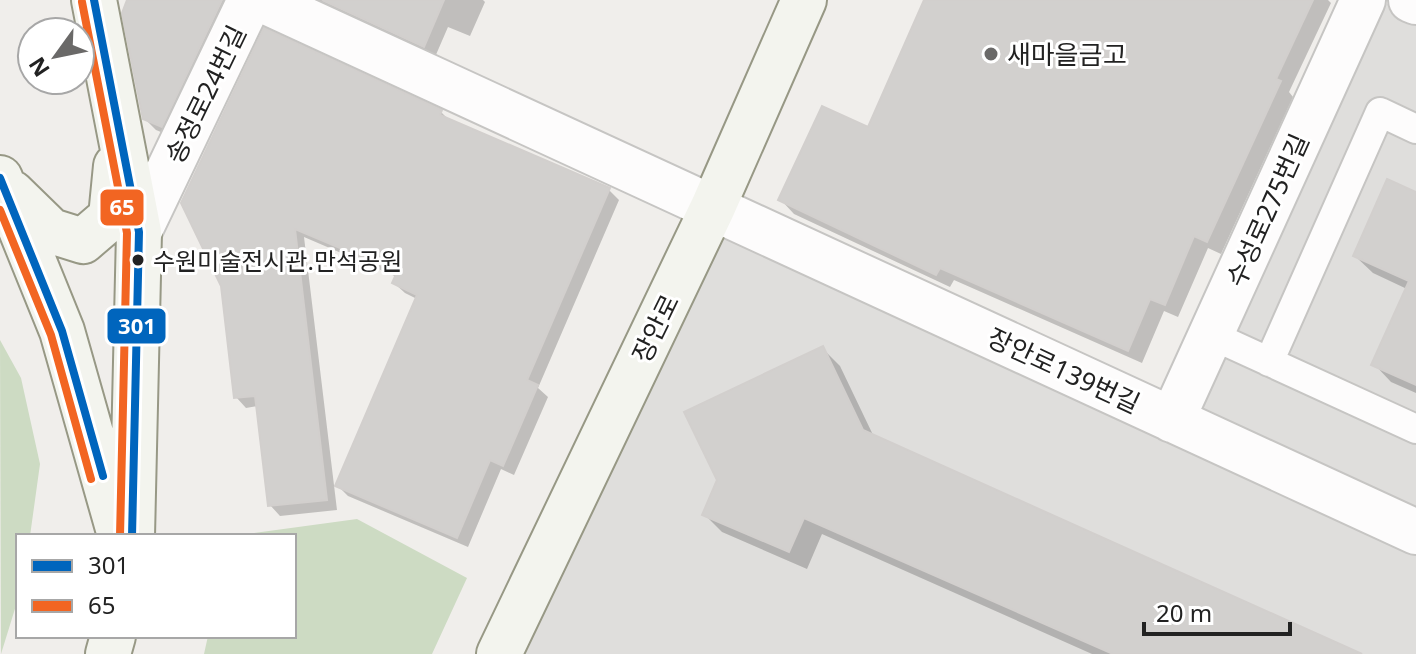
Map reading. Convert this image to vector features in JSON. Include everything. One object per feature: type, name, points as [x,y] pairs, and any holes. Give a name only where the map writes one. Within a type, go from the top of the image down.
[{"type":"main road","points":[[94,0],[139,232],[132,534]]},
{"type":"main road","name":"장안로","points":[[499,654],[713,207],[804,0]]},
{"type":"main road","points":[[1,180],[51,231],[83,241],[111,217],[119,131]]},
{"type":"main road","points":[[1,180],[62,331],[119,534]]},
{"type":"street","name":"송정로24번길","points":[[139,232],[250,0]]},
{"type":"street","name":"장안로139번길","points":[[262,0],[1416,532]]},
{"type":"street","name":"수성로275번길","points":[[1172,420],[1363,0]]},
{"type":"lane","points":[[1269,362],[1380,112],[1416,129]]},
{"type":"lane","points":[[1211,335],[1416,429]]},
{"type":"shaded area","points":[[1379,0],[1416,17],[1416,507],[1196,407]]},
{"type":"shaded area","points":[[713,207],[1416,534],[1416,654],[499,654]]},
{"type":"green space","points":[[0,340],[21,378],[40,464],[30,534],[16,534],[16,605],[1,654]]},
{"type":"green space","points":[[357,519],[467,578],[432,654],[204,654],[208,638],[296,638],[296,534],[248,534]]},
{"type":"building","points":[[127,0],[222,0],[162,127],[143,119],[122,13]]},
{"type":"building","points":[[322,0],[444,0],[424,47]]},
{"type":"building","points":[[924,0],[1313,0],[1276,79],[1281,81],[1207,242],[1194,236],[1165,305],[1150,299],[1128,351],[940,268],[936,275],[778,200],[822,106],[868,127]]},
{"type":"building","points":[[264,28],[442,110],[440,115],[610,188],[527,380],[538,385],[503,466],[490,460],[457,538],[335,486],[417,295],[392,283],[397,272],[295,229],[327,500],[268,506],[255,396],[234,398],[221,286],[181,203]]},
{"type":"building","points":[[1387,179],[1416,192],[1416,385],[1371,365],[1409,281],[1353,256]]},
{"type":"building","points":[[823,346],[863,430],[1362,654],[1113,654],[804,518],[789,552],[702,515],[717,480],[684,412]]},
{"type":"transit line","name":"301","points":[[94,0],[139,232],[132,534]]},
{"type":"transit line","name":"65","points":[[82,2],[127,233],[120,534]]},
{"type":"transit line","name":"301","points":[[0,178],[62,331],[103,476]]},
{"type":"transit line","name":"65","points":[[0,210],[51,335],[91,479]]},
{"type":"place","name":"새마을금고","points":[[991,54]]},
{"type":"place","name":"수원미술전시관.만석공원","points":[[138,260]]}]
